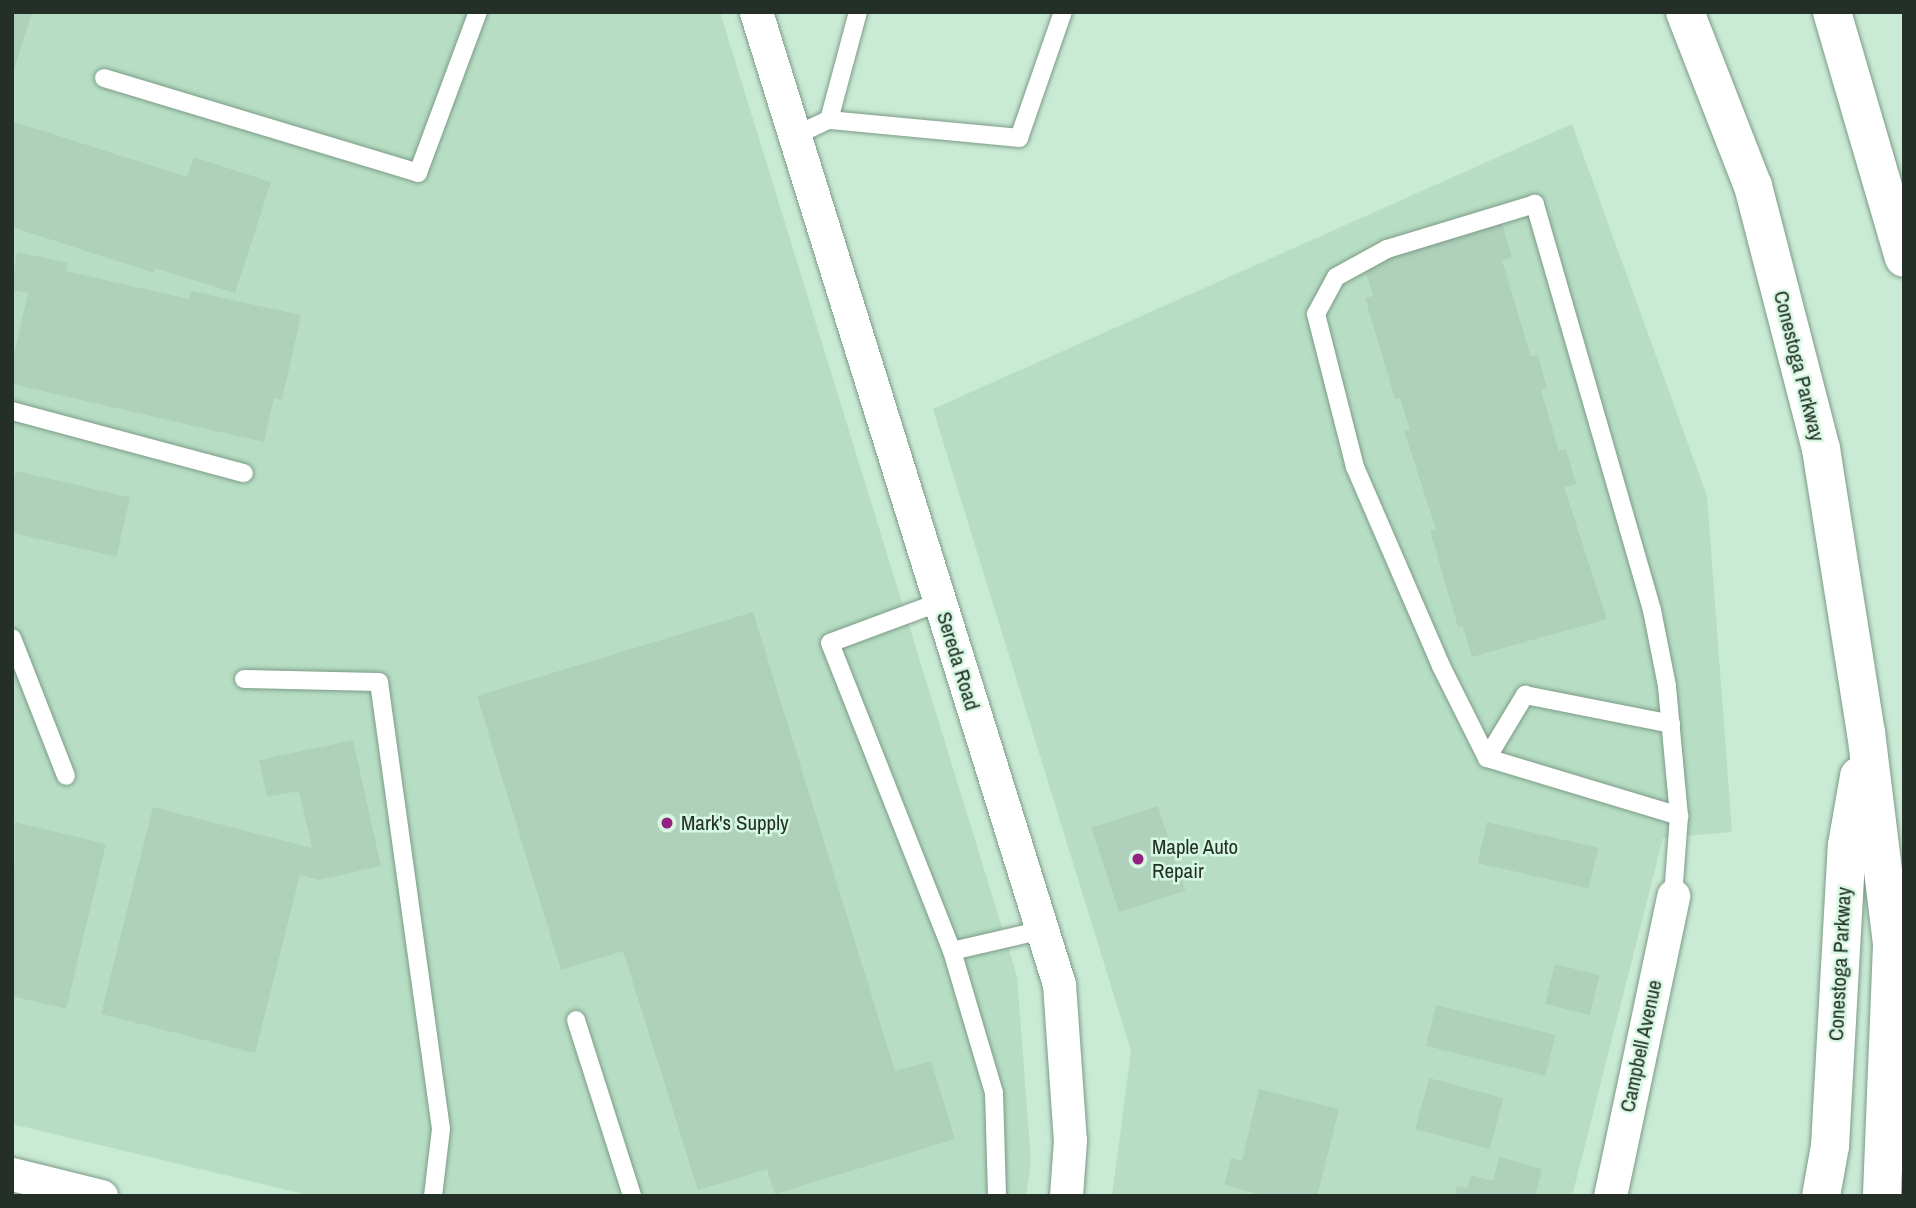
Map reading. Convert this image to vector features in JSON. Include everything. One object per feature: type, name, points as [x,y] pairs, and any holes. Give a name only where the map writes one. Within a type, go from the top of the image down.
[{"type":"highway","name":"Conestoga Parkway","points":[[1685,12],[1753,186],[1821,449],[1866,732],[1892,945],[1882,1196]]},
{"type":"highway","points":[[1832,12],[1904,258]]},
{"type":"highway","name":"Conestoga Parkway","points":[[1821,1196],[1830,1146],[1847,845],[1866,732]]},
{"type":"street","name":"Sereda Road","points":[[756,12],[1059,984],[1070,1140],[1066,1196]]},
{"type":"street","name":"Campbell Avenue","points":[[1610,1196],[1673,896]]},
{"type":"street","points":[[12,1174],[101,1196]]},
{"type":"lane","points":[[104,78],[418,173],[478,12]]},
{"type":"lane","points":[[829,120],[858,12]]},
{"type":"lane","points":[[794,135],[829,120],[1019,138],[1063,12]]},
{"type":"lane","points":[[1673,896],[1679,816],[1671,724],[1652,610],[1535,204],[1387,249],[1336,277],[1316,314],[1355,467],[1441,666],[1487,758],[1679,816]]},
{"type":"lane","points":[[12,411],[244,473]]},
{"type":"lane","points":[[940,602],[830,643],[952,951],[994,1093],[997,1196]]},
{"type":"lane","points":[[12,638],[66,776]]},
{"type":"lane","points":[[244,679],[379,682],[441,1129],[433,1196]]},
{"type":"lane","points":[[1487,758],[1525,695],[1671,724]]},
{"type":"lane","points":[[952,951],[1042,930]]},
{"type":"lane","points":[[576,1020],[632,1196]]},
{"type":"shaded area","points":[[12,12],[720,12],[1017,976],[1031,1162],[1026,1196],[312,1196],[12,1124]]},
{"type":"shaded area","points":[[1572,124],[1707,496],[1732,832],[1663,838],[1572,1196],[1112,1196],[1131,1051],[933,409]]},
{"type":"building","points":[[12,12],[32,12],[13,73],[12,73]]},
{"type":"building","points":[[12,121],[187,177],[194,157],[271,182],[235,293],[155,268],[154,273],[12,227]]},
{"type":"building","points":[[1502,224],[1512,257],[1502,260],[1531,357],[1538,355],[1547,388],[1541,390],[1559,451],[1566,449],[1576,484],[1564,487],[1607,619],[1472,657],[1463,626],[1458,627],[1430,531],[1436,529],[1404,431],[1410,430],[1400,398],[1395,399],[1365,298],[1373,296],[1363,264]]},
{"type":"building","points":[[17,252],[68,263],[66,271],[189,299],[191,291],[301,315],[282,400],[274,398],[264,442],[12,384],[12,363],[28,293],[12,290]]},
{"type":"building","points":[[16,471],[130,497],[116,557],[12,533],[12,488]]},
{"type":"building","name":"Mark's Supply","points":[[753,612],[895,1071],[931,1061],[955,1139],[775,1194],[767,1169],[698,1190],[623,951],[561,970],[477,696]]},
{"type":"building","points":[[353,740],[381,866],[319,880],[300,875],[255,1053],[101,1014],[153,807],[312,848],[299,791],[267,797],[259,760]]},
{"type":"building","name":"Maple Auto Repair","points":[[1158,806],[1186,891],[1119,912],[1091,828]]},
{"type":"building","points":[[15,822],[106,844],[66,1009],[12,996]]},
{"type":"building","points":[[1487,822],[1598,848],[1589,889],[1478,863]]},
{"type":"building","points":[[1555,964],[1600,975],[1590,1015],[1545,1004]]},
{"type":"building","points":[[1436,1005],[1555,1035],[1545,1076],[1426,1046]]},
{"type":"building","points":[[1429,1078],[1503,1098],[1490,1149],[1415,1129]]},
{"type":"building","points":[[1259,1089],[1339,1109],[1317,1196],[1266,1196],[1224,1185],[1231,1158],[1242,1161]]},
{"type":"building","points":[[1499,1157],[1542,1169],[1535,1196],[1454,1196],[1457,1186],[1467,1188],[1471,1175],[1493,1181]]},
{"type":"place","name":"Mark's Supply","points":[[667,823]]},
{"type":"place","name":"Maple Auto Repair","points":[[1138,859]]}]
